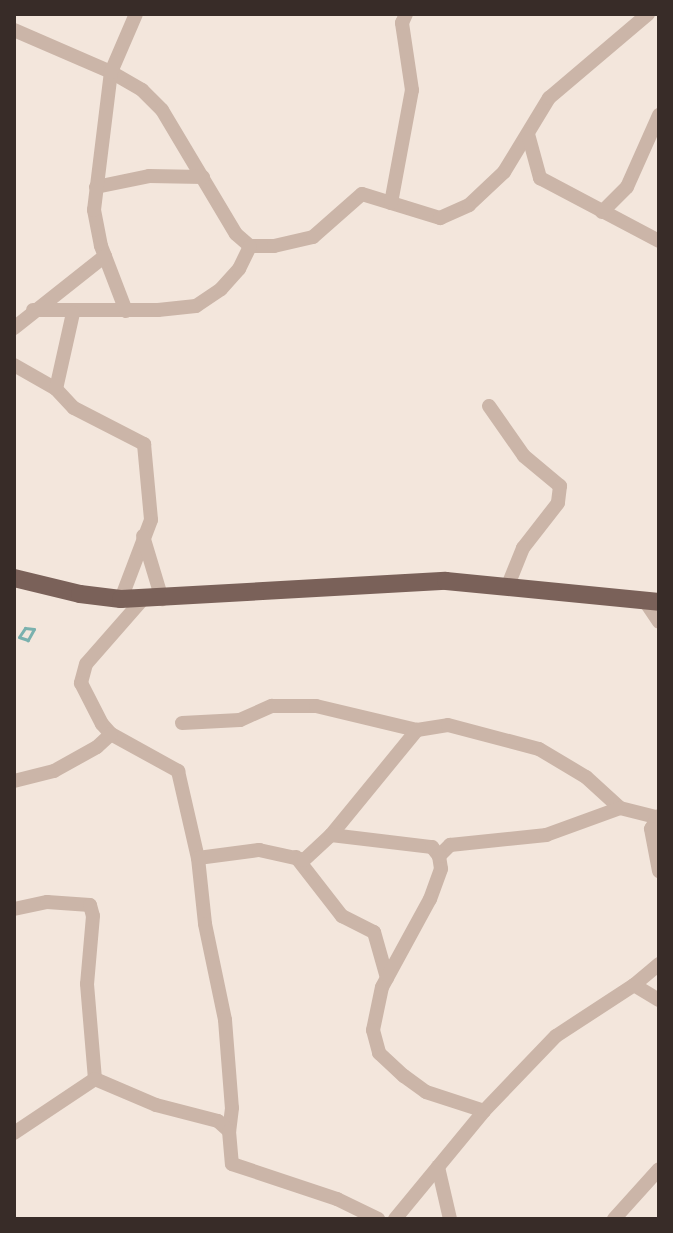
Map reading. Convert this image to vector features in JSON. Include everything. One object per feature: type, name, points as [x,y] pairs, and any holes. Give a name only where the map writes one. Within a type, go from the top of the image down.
[{"type":"main road","points":[[14,578],[80,594],[121,599],[446,581],[652,602]]},
{"type":"street","points":[[126,311],[95,225],[96,187],[111,72],[136,14]]},
{"type":"street","points":[[391,203],[412,90],[402,23],[406,14]]},
{"type":"street","points":[[14,30],[111,72],[142,90],[162,110],[236,234],[250,246],[282,245],[308,239],[362,194],[419,213],[446,217],[488,189],[528,134],[538,112],[560,86],[648,14]]},
{"type":"street","points":[[602,212],[627,187],[659,115]]},
{"type":"street","points":[[528,134],[540,178],[659,241]]},
{"type":"street","points":[[96,187],[149,176],[203,177]]},
{"type":"street","points":[[33,310],[73,313],[196,306],[230,279],[246,259],[250,246]]},
{"type":"street","points":[[14,328],[105,256]]},
{"type":"street","points":[[56,389],[73,313]]},
{"type":"street","points":[[14,365],[56,389],[74,408],[144,444],[153,509],[121,599]]},
{"type":"street","points":[[489,406],[524,456],[560,486],[558,503],[519,556],[508,585]]},
{"type":"street","points":[[143,536],[152,599],[110,634],[82,673],[81,683],[89,702],[111,734],[178,771],[198,858],[205,924],[225,1020],[232,1108],[229,1131],[232,1164],[337,1199],[378,1219]]},
{"type":"street","points":[[652,602],[659,622]]},
{"type":"street","points":[[182,723],[240,720],[272,706],[316,706],[417,730],[448,725],[539,749],[586,777],[620,808],[658,816],[651,829],[659,871]]},
{"type":"street","points":[[198,858],[259,850],[304,860],[311,856],[417,730]]},
{"type":"street","points":[[14,781],[54,771],[97,747],[111,734]]},
{"type":"street","points":[[439,856],[450,845],[546,835],[620,808]]},
{"type":"street","points":[[331,835],[432,847],[439,856],[441,869],[430,899],[387,978],[373,1030],[379,1053],[426,1092],[484,1111]]},
{"type":"street","points":[[296,857],[342,916],[374,932],[387,978]]},
{"type":"street","points":[[14,909],[47,902],[90,905],[93,916],[87,984],[95,1079]]},
{"type":"street","points":[[395,1219],[484,1111],[556,1036],[634,985],[659,964]]},
{"type":"street","points":[[634,985],[659,1000]]},
{"type":"street","points":[[95,1079],[156,1105],[218,1121],[229,1131]]},
{"type":"street","points":[[14,1133],[95,1079]]},
{"type":"street","points":[[438,1167],[450,1219]]},
{"type":"street","points":[[614,1219],[659,1169]]},
{"type":"waterway","points":[[25,628],[34,629],[28,640],[19,637],[25,628]]}]
